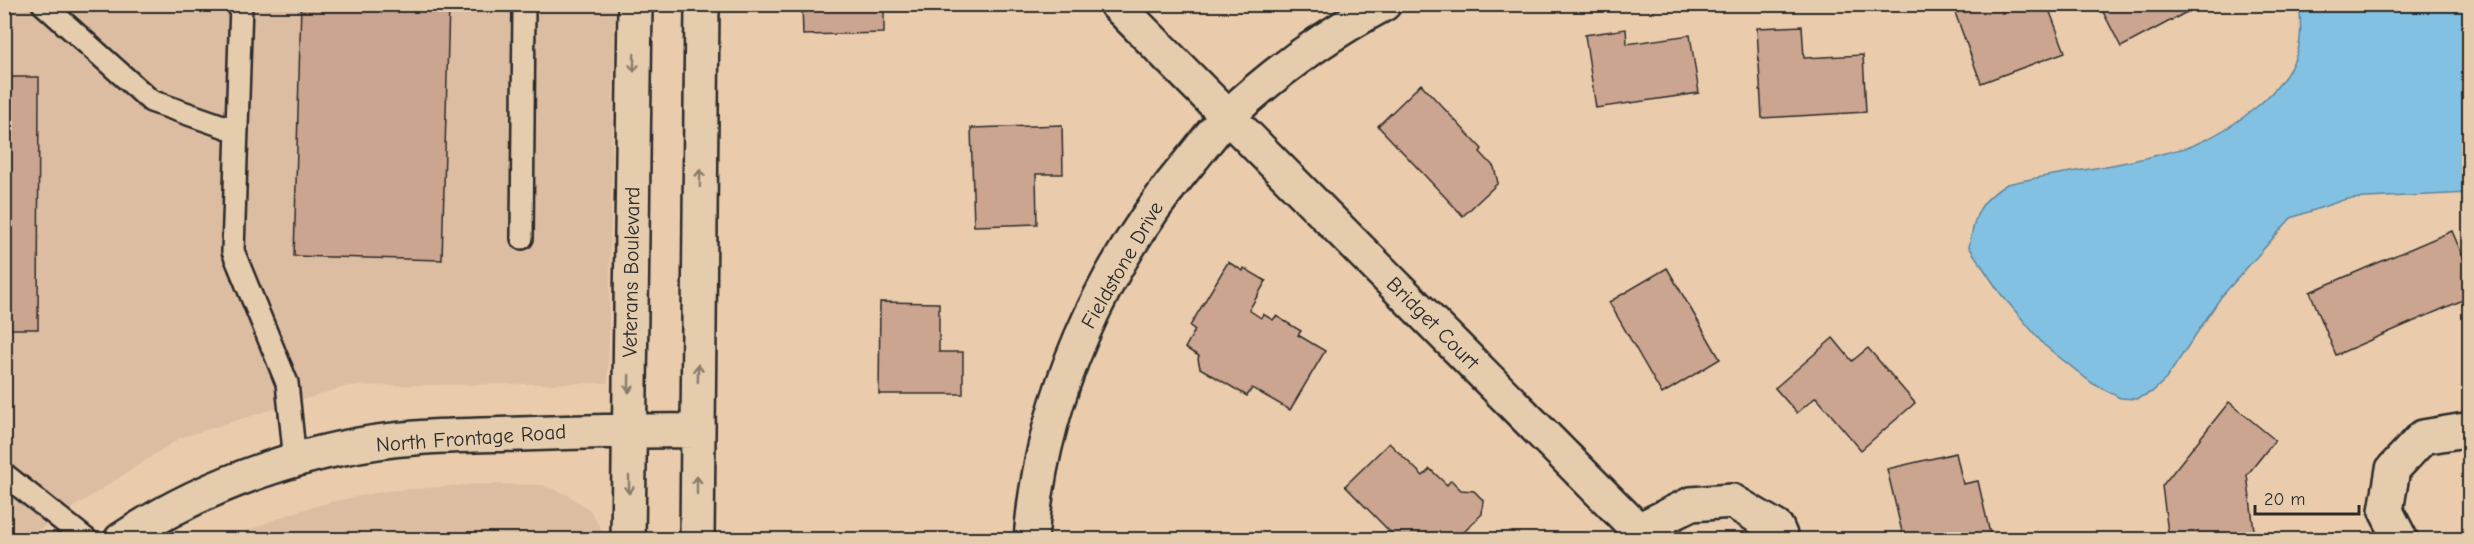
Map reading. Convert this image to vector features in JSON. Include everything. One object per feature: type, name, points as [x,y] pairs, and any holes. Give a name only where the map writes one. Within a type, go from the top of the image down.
[{"type":"street","name":"Veterans Boulevard","points":[[628,540],[635,4]]},
{"type":"street","points":[[697,540],[702,4]]},
{"type":"street","points":[[1116,4],[1227,116]]},
{"type":"street","name":"Fieldstone Drive","points":[[1031,540],[1044,449],[1056,403],[1099,296],[1161,196],[1227,116],[1306,52],[1384,4]]},
{"type":"street","name":"Bridget Court","points":[[1227,116],[1635,535],[1691,504],[1732,501],[1777,528],[1782,540]]},
{"type":"street","name":"North Frontage Road","points":[[121,540],[174,507],[230,483],[295,461],[350,448],[414,438],[629,430],[698,431]]},
{"type":"street","points":[[2401,540],[2386,511],[2393,469],[2423,437],[2465,430],[2469,432]]},
{"type":"lane","points":[[43,4],[151,101],[237,131]]},
{"type":"lane","points":[[241,4],[233,251],[287,382],[295,461]]},
{"type":"lane","points":[[522,238],[524,4]]},
{"type":"lane","points":[[4,474],[87,540]]},
{"type":"shaded area","points":[[4,5],[615,5],[608,383],[348,386],[180,438],[25,539],[5,539]]},
{"type":"shaded area","points":[[477,484],[543,485],[568,495],[589,509],[602,530],[604,539],[225,539],[289,514],[330,502],[385,491]]},
{"type":"water","points":[[2299,5],[2469,5],[2469,193],[2346,199],[2291,218],[2221,297],[2166,379],[2152,392],[2136,399],[2120,398],[2092,383],[2044,345],[2000,293],[1969,247],[1979,210],[1989,197],[2007,184],[2145,158],[2192,146],[2242,118],[2270,94],[2292,65],[2300,39]]},
{"type":"building","points":[[301,4],[449,4],[442,260],[294,256]]},
{"type":"building","points":[[802,4],[884,4],[884,33],[803,35]]},
{"type":"building","points":[[1970,4],[1999,4],[2002,13],[2025,4],[2047,4],[2065,52],[1981,83],[1954,10]]},
{"type":"building","points":[[2099,4],[2202,4],[2121,47]]},
{"type":"building","points":[[1802,26],[1804,58],[1863,55],[1866,112],[1762,118],[1757,28]]},
{"type":"building","points":[[1626,29],[1627,44],[1690,35],[1699,93],[1596,108],[1585,35]]},
{"type":"building","points":[[4,77],[39,77],[38,329],[4,329]]},
{"type":"building","points":[[1421,84],[1482,149],[1480,152],[1494,167],[1498,183],[1463,216],[1378,126]]},
{"type":"building","points":[[1062,125],[1063,174],[1036,174],[1037,224],[974,226],[971,128]]},
{"type":"building","points":[[2452,231],[2470,273],[2470,297],[2336,355],[2310,292]]},
{"type":"building","points":[[1228,262],[1266,281],[1249,310],[1261,318],[1263,314],[1273,320],[1276,316],[1301,331],[1298,335],[1325,351],[1290,410],[1252,388],[1247,396],[1200,368],[1199,356],[1185,348],[1195,330],[1190,326]]},
{"type":"building","points":[[1667,268],[1720,359],[1662,394],[1609,302]]},
{"type":"building","points":[[880,302],[939,303],[939,352],[963,352],[963,394],[879,394]]},
{"type":"building","points":[[1833,338],[1852,361],[1868,348],[1915,403],[1861,450],[1816,397],[1797,413],[1775,388]]},
{"type":"building","points":[[2229,402],[2275,440],[2247,475],[2255,538],[2169,540],[2162,486]]},
{"type":"building","points":[[1389,443],[1423,476],[1430,469],[1447,485],[1451,480],[1461,490],[1474,491],[1483,500],[1482,514],[1456,540],[1398,540],[1345,486]]},
{"type":"building","points":[[1956,453],[1963,484],[1978,481],[1991,538],[1904,540],[1887,469]]}]
